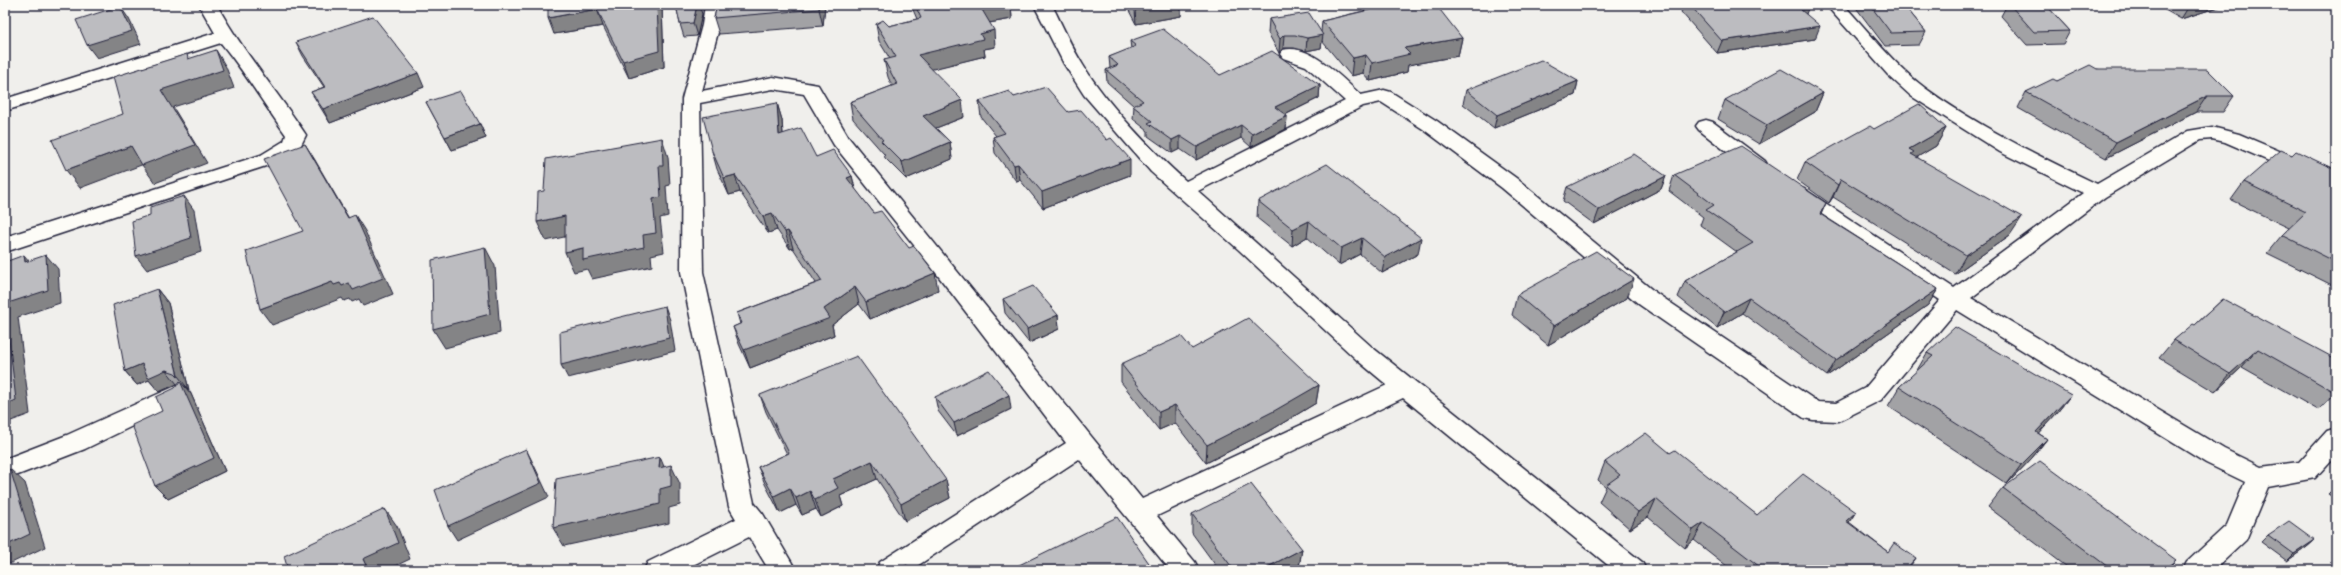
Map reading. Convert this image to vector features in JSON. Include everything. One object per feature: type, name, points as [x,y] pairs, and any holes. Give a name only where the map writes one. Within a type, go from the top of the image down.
[{"type":"street","points":[[5,245],[268,159],[292,145],[296,135],[263,91],[246,62],[226,36],[208,5]]},
{"type":"street","points":[[714,5],[711,24],[691,99],[692,272],[742,507],[754,522],[783,570]]},
{"type":"street","points":[[1043,5],[1073,64],[1091,91],[1158,167],[1247,245],[1365,354],[1404,387],[1633,570]]},
{"type":"street","points":[[1835,5],[1894,71],[1918,92],[2007,148],[2098,192]]},
{"type":"street","points":[[5,105],[226,36]]},
{"type":"street","points":[[1289,54],[1312,62],[1357,102]]},
{"type":"street","points":[[691,99],[773,83],[811,89],[841,141],[941,264],[1082,444],[1186,570]]},
{"type":"street","points":[[1184,190],[1357,102],[1384,96],[1430,125],[1509,183],[1648,299],[1813,411],[1839,412],[1873,394],[1955,298],[2098,192],[2195,135],[2212,133],[2232,138],[2336,183]]},
{"type":"street","points":[[1706,126],[1776,179],[1842,226],[1955,298],[2215,456],[2259,478],[2306,470],[2336,438]]},
{"type":"street","points":[[1138,513],[1404,387]]},
{"type":"street","points":[[5,470],[76,442],[178,394]]},
{"type":"street","points":[[889,570],[1082,444]]},
{"type":"street","points":[[2196,570],[2236,532],[2259,478]]},
{"type":"street","points":[[656,570],[754,522]]},
{"type":"building","points":[[548,5],[657,5],[659,51],[623,61],[597,9],[548,18]]},
{"type":"building","points":[[676,5],[697,5],[693,23],[680,24]]},
{"type":"building","points":[[717,5],[820,5],[819,9],[714,18]]},
{"type":"building","points":[[915,5],[998,5],[981,8],[994,30],[980,34],[983,39],[918,55],[962,100],[923,116],[950,142],[902,162],[881,141],[883,140],[850,102],[897,84],[884,60],[896,57],[876,24],[883,20],[889,26],[921,18]]},
{"type":"building","points":[[1133,5],[1166,5],[1135,10]]},
{"type":"building","points":[[1386,5],[1437,6],[1462,38],[1404,48],[1410,54],[1372,63],[1366,55],[1353,58],[1322,21]]},
{"type":"building","points":[[1690,5],[1805,5],[1808,9],[1801,10],[1820,26],[1722,41]]},
{"type":"building","points":[[1870,5],[1904,5],[1926,32],[1891,33]]},
{"type":"building","points":[[2010,5],[2046,5],[2070,31],[2034,32]]},
{"type":"building","points":[[120,6],[132,31],[87,45],[76,20]]},
{"type":"building","points":[[1309,13],[1323,35],[1307,38],[1295,35],[1284,35],[1280,39],[1269,19]]},
{"type":"building","points":[[373,16],[418,73],[323,109],[311,92],[325,87],[296,42]]},
{"type":"building","points":[[1163,29],[1220,75],[1272,51],[1320,85],[1275,107],[1287,116],[1252,134],[1241,125],[1197,147],[1180,136],[1172,140],[1148,123],[1152,121],[1133,106],[1143,101],[1106,70],[1118,65],[1109,57],[1136,46],[1130,41]]},
{"type":"building","points":[[216,50],[223,70],[161,90],[195,145],[142,165],[131,146],[66,170],[52,140],[123,114],[113,77],[187,54],[188,59]]},
{"type":"building","points":[[1541,60],[1578,81],[1497,115],[1466,90]]},
{"type":"building","points":[[2090,65],[2097,69],[2207,69],[2234,96],[2207,96],[2116,142],[2026,92],[2053,79],[2057,81]]},
{"type":"building","points":[[1781,69],[1823,93],[1767,125],[1725,100]]},
{"type":"building","points":[[1046,87],[1068,112],[1081,110],[1107,140],[1111,138],[1130,159],[1042,192],[1018,164],[1014,165],[993,137],[1005,133],[979,101],[1009,91],[1014,97]]},
{"type":"building","points":[[461,91],[480,124],[445,137],[426,102]]},
{"type":"building","points":[[777,103],[779,135],[801,128],[816,157],[833,150],[852,176],[847,178],[874,213],[881,211],[909,248],[914,246],[935,273],[866,302],[855,287],[824,309],[830,318],[744,350],[733,327],[742,323],[737,313],[822,281],[788,231],[785,232],[772,213],[763,216],[735,175],[724,178],[712,151],[703,117]]},
{"type":"building","points":[[1919,104],[1946,128],[1909,149],[1914,152],[1911,154],[2022,217],[1966,255],[1841,179],[1838,185],[1805,162],[1870,126],[1874,129]]},
{"type":"building","points":[[662,138],[663,166],[659,166],[661,197],[653,199],[656,233],[643,235],[644,247],[583,260],[583,248],[565,252],[565,216],[537,222],[538,192],[544,191],[546,159]]},
{"type":"building","points":[[305,144],[348,218],[355,215],[383,278],[353,290],[349,283],[342,286],[340,283],[334,285],[332,282],[260,309],[246,251],[303,231],[264,159]]},
{"type":"building","points":[[1741,146],[1826,203],[1820,214],[1938,289],[1836,360],[1749,298],[1724,312],[1685,281],[1753,243],[1706,210],[1714,205],[1674,175]]},
{"type":"building","points":[[2281,150],[2292,155],[2296,151],[2336,170],[2336,262],[2282,235],[2306,212],[2244,182]]},
{"type":"building","points":[[1634,154],[1666,176],[1599,210],[1567,187]]},
{"type":"building","points":[[1327,164],[1421,238],[1385,257],[1362,238],[1341,248],[1309,221],[1293,229],[1258,201]]},
{"type":"building","points":[[184,196],[191,238],[136,256],[132,221],[150,215],[150,207]]},
{"type":"building","points":[[485,247],[490,314],[433,329],[432,260]]},
{"type":"building","points":[[1596,251],[1634,279],[1554,326],[1517,295]]},
{"type":"building","points":[[24,255],[25,262],[46,255],[48,290],[5,304],[5,262]]},
{"type":"building","points":[[1033,286],[1058,315],[1027,329],[1003,299]]},
{"type":"building","points":[[157,289],[178,376],[175,373],[166,370],[148,378],[142,364],[125,371],[113,305]]},
{"type":"building","points":[[2223,299],[2336,359],[2336,393],[2258,349],[2230,374],[2174,340],[2193,324],[2195,325]]},
{"type":"building","points":[[5,304],[16,400],[5,405]]},
{"type":"building","points":[[665,306],[669,338],[561,365],[560,332]]},
{"type":"building","points":[[1248,318],[1319,385],[1274,411],[1207,445],[1175,405],[1159,412],[1121,364],[1181,336],[1192,349]]},
{"type":"building","points":[[1955,327],[2071,395],[2036,432],[2047,439],[2021,465],[1899,387],[1933,356],[1927,353]]},
{"type":"building","points":[[857,356],[946,480],[901,504],[872,461],[833,479],[838,488],[815,500],[810,491],[796,498],[790,488],[774,496],[758,467],[789,453],[760,395]]},
{"type":"building","points":[[989,370],[1009,395],[954,423],[935,397]]},
{"type":"building","points":[[180,381],[214,458],[155,486],[132,425],[162,411],[156,397],[175,388]]},
{"type":"building","points":[[1646,433],[1670,453],[1675,450],[1757,515],[1803,474],[1856,512],[1846,521],[1888,552],[1894,543],[1916,558],[1905,570],[1764,570],[1703,523],[1693,530],[1656,499],[1638,512],[1606,485],[1620,475],[1605,462]]},
{"type":"building","points":[[526,449],[541,483],[448,526],[435,490]]},
{"type":"building","points":[[660,457],[659,468],[671,465],[671,486],[660,489],[660,504],[553,528],[556,479]]},
{"type":"building","points":[[2040,461],[2176,560],[2163,570],[2112,570],[2003,488]]},
{"type":"building","points":[[10,469],[30,534],[5,546],[5,472]]},
{"type":"building","points":[[1251,484],[1302,549],[1262,570],[1234,570],[1192,514]]},
{"type":"building","points":[[385,509],[398,543],[363,559],[368,570],[288,570],[284,556]]},
{"type":"building","points":[[1117,517],[1153,569],[1009,570]]},
{"type":"building","points":[[2289,521],[2315,540],[2294,554],[2268,535]]},
{"type":"building","points":[[907,565],[910,570],[897,570]]},
{"type":"building","points":[[2291,566],[2297,570],[2288,570]]},
{"type":"building","points":[[761,567],[763,570],[756,570]]}]
